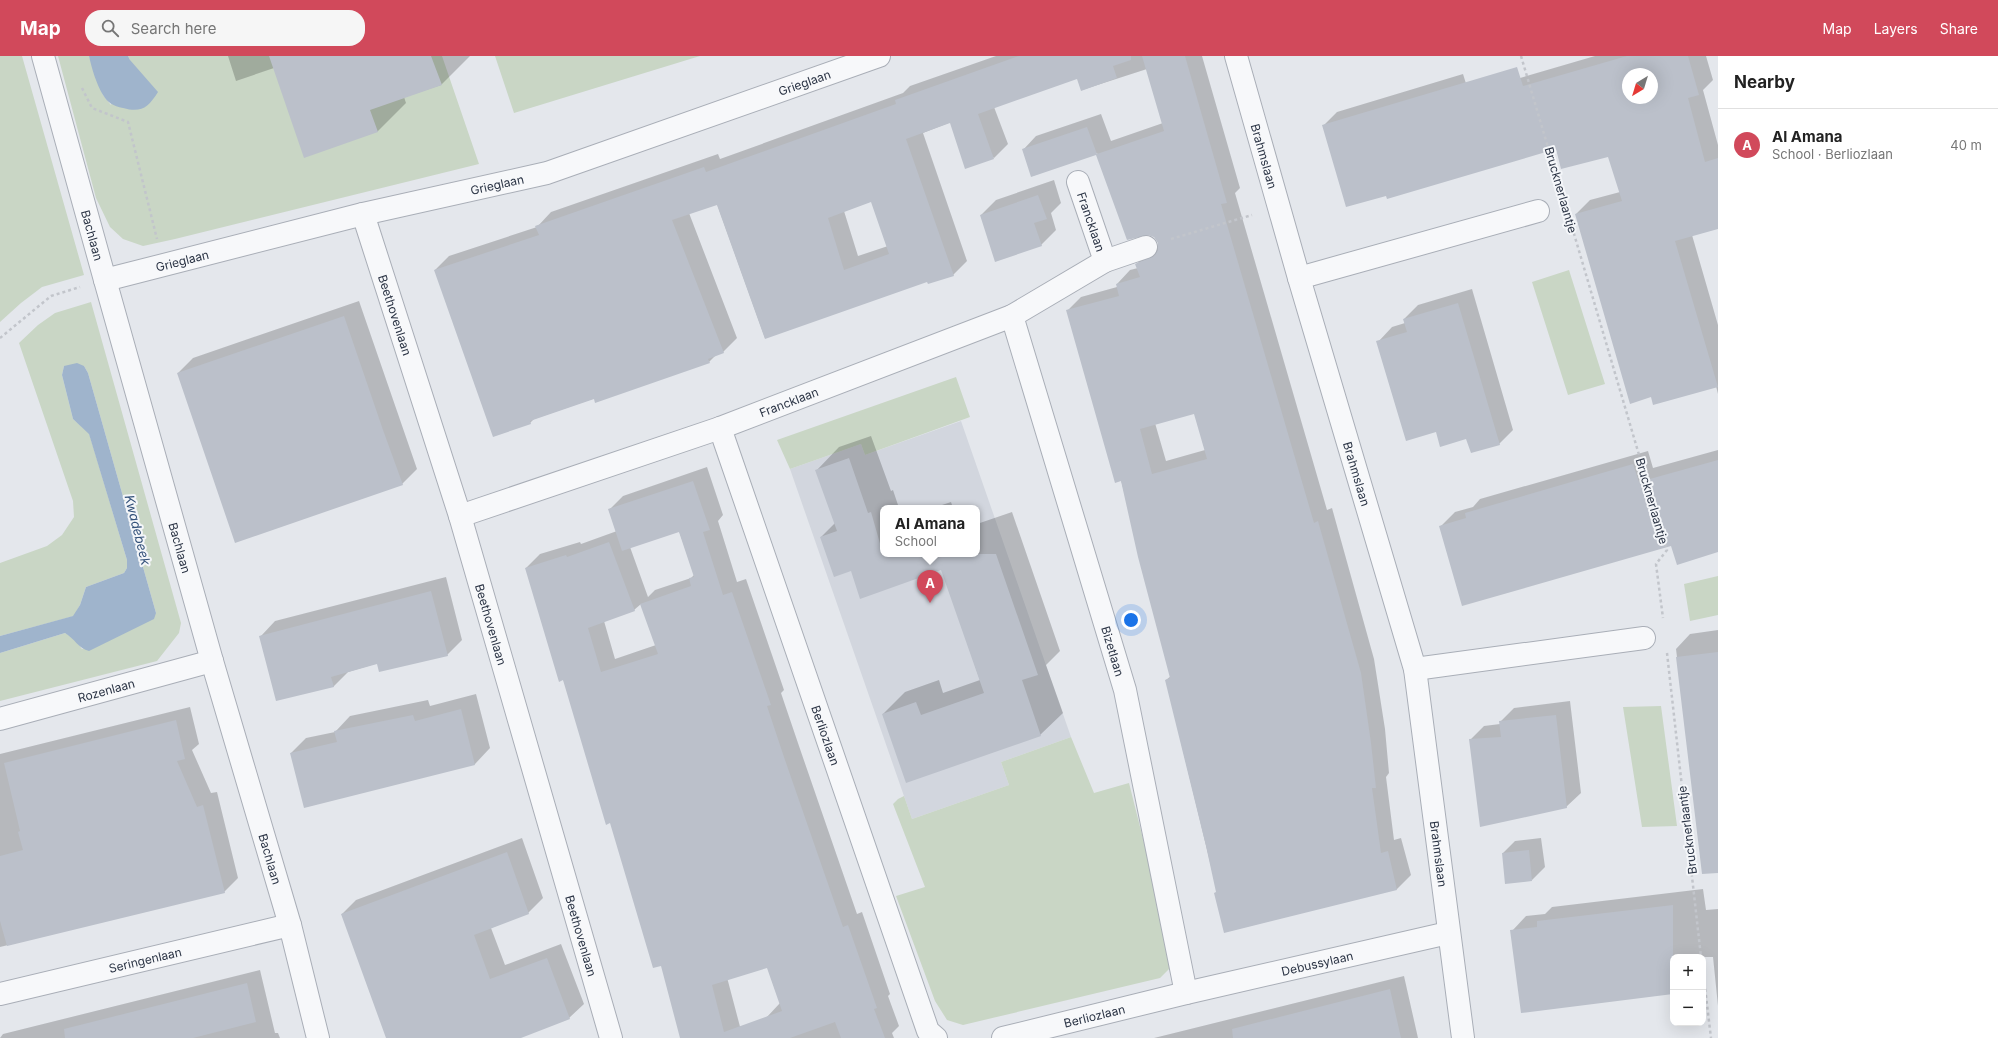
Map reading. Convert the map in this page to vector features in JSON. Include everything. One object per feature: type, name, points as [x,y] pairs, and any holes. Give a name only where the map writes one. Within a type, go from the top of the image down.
[{"type":"street","name":"Bachlaan","points":[[43,56],[212,661],[290,925],[318,1038]]},
{"type":"street","name":"Grieglaan","points":[[105,280],[362,214],[547,173],[879,56]]},
{"type":"street","name":"Brahmslaan","points":[[1236,56],[1280,206],[1299,278],[1414,669],[1463,1038]]},
{"type":"street","name":"Francklaan","points":[[1078,182],[1105,261]]},
{"type":"street","points":[[1299,278],[1538,210]]},
{"type":"street","name":"Beethovenlaan","points":[[362,214],[460,516],[611,1038]]},
{"type":"street","name":"Francklaan","points":[[460,516],[720,428],[1012,316],[1105,261],[1146,247]]},
{"type":"street","name":"Bizetlaan","points":[[1012,316],[1125,690],[1186,993]]},
{"type":"street","name":"Berliozlaan","points":[[720,428],[928,1031],[936,1038]]},
{"type":"street","points":[[1414,669],[1644,638]]},
{"type":"street","name":"Rozenlaan","points":[[0,719],[212,661]]},
{"type":"street","name":"Seringenlaan","points":[[0,994],[290,925]]},
{"type":"street","name":"Debussylaan","points":[[1186,993],[1448,933]]},
{"type":"street","name":"Berliozlaan","points":[[1003,1038],[1186,993]]},
{"type":"path","name":"Brucknerlaantje","points":[[1521,56],[1667,550],[1656,564],[1663,622]]},
{"type":"path","points":[[79,83],[92,108],[128,122],[163,265]]},
{"type":"path","points":[[1146,247],[1280,206]]},
{"type":"path","points":[[0,338],[51,296],[105,280]]},
{"type":"path","name":"Brucknerlaantje","points":[[1666,652],[1701,954]]},
{"type":"path","points":[[1705,990],[1711,1038]]},
{"type":"shaded area","points":[[961,421],[1071,737],[1001,762],[1009,785],[912,819],[790,469],[861,444],[865,455]]},
{"type":"green space","points":[[0,56],[22,56],[84,275],[42,287],[0,322]]},
{"type":"green space","points":[[58,56],[89,56],[103,95],[111,105],[130,60],[128,56],[442,56],[479,164],[143,246],[123,239],[110,227],[96,198]]},
{"type":"green space","points":[[495,56],[700,56],[514,113]]},
{"type":"green space","points":[[1569,270],[1605,384],[1568,395],[1532,282]]},
{"type":"green space","points":[[91,302],[181,623],[179,633],[157,661],[0,701],[0,653],[65,633],[74,638],[82,649],[156,613],[88,373],[84,366],[64,366],[62,375],[73,419],[89,433],[127,560],[127,568],[124,573],[86,587],[80,605],[74,616],[0,636],[0,563],[47,546],[62,535],[74,517],[73,501],[19,343],[38,325],[55,313]]},
{"type":"green space","points":[[956,377],[970,417],[865,455],[861,444],[790,469],[777,440]]},
{"type":"green space","points":[[1718,576],[1718,615],[1690,621],[1684,584]]},
{"type":"green space","points":[[1661,706],[1677,826],[1642,827],[1623,707]]},
{"type":"green space","points":[[1071,737],[1094,793],[1129,783],[1173,958],[1170,968],[1160,978],[963,1025],[947,1020],[935,1001],[896,896],[925,887],[893,804],[904,796],[912,819],[1009,785],[1001,762]]},
{"type":"water","points":[[89,56],[128,56],[158,92],[151,102],[144,108],[135,110],[114,105],[103,95],[94,76]]},
{"type":"water","points":[[77,363],[84,366],[88,373],[156,613],[154,619],[89,651],[79,646],[65,633],[0,653],[0,636],[73,616],[80,605],[86,587],[124,573],[127,568],[127,560],[89,434],[73,419],[62,375],[64,366]]},
{"type":"building","points":[[269,56],[431,56],[442,85],[370,110],[378,132],[304,158]]},
{"type":"building","points":[[1019,56],[1131,56],[1131,60],[1113,66],[1117,78],[1081,91],[1077,79],[978,114],[994,159],[965,169],[950,123],[906,139],[954,276],[928,284],[927,282],[765,339],[717,205],[672,220],[724,353],[708,359],[710,363],[595,403],[594,399],[530,421],[531,424],[493,437],[434,270],[539,235],[535,226],[704,167],[706,172],[896,104],[895,100]],"holes":[[[871,202],[889,254],[844,270],[828,218]]]},
{"type":"building","points":[[1142,56],[1185,56],[1227,203],[1221,204],[1314,523],[1318,521],[1361,673],[1376,788],[1372,788],[1381,853],[1388,851],[1397,890],[1224,933],[1214,893],[1216,892],[1206,846],[1165,680],[1170,678],[1138,557],[1121,481],[1115,483],[1066,310],[1119,296],[1116,284],[1140,277],[1135,264],[1155,255],[1158,250],[1158,243],[1154,237],[1148,235],[1127,240],[1096,155],[1031,177],[1022,149],[1087,127],[1097,154],[1164,131]],"holes":[[[1194,414],[1207,459],[1152,474],[1140,429]]]},
{"type":"building","points":[[1627,56],[1688,56],[1699,95],[1688,98],[1705,162],[1718,158],[1718,229],[1675,241],[1718,387],[1653,405],[1651,397],[1630,404],[1575,214],[1622,201],[1608,157],[1561,169],[1556,149],[1387,199],[1386,196],[1346,207],[1322,125],[1517,67],[1523,86]]},
{"type":"building","points":[[1038,195],[1047,219],[1034,223],[1042,246],[995,262],[980,215]]},
{"type":"building","points":[[1458,303],[1500,445],[1471,453],[1466,439],[1440,447],[1436,432],[1406,441],[1376,341],[1407,332],[1403,319]]},
{"type":"building","points":[[344,316],[403,485],[235,543],[177,373]]},
{"type":"building","points":[[849,458],[868,513],[871,512],[880,544],[880,557],[980,557],[980,554],[996,554],[1038,675],[1022,680],[1041,736],[906,783],[882,714],[916,702],[921,715],[984,693],[941,570],[860,599],[851,571],[834,577],[820,537],[837,531],[815,470]]},
{"type":"building","points":[[1718,460],[1718,552],[1677,565],[1671,546],[1462,606],[1439,526],[1466,518],[1465,513],[1633,464],[1639,482]]},
{"type":"building","points":[[693,481],[710,530],[703,532],[723,595],[732,592],[771,705],[767,706],[785,760],[843,927],[848,925],[877,1008],[874,1009],[885,1038],[841,1038],[835,1022],[790,1038],[680,1038],[661,966],[653,968],[610,823],[606,825],[563,680],[559,682],[525,568],[566,555],[567,557],[609,542],[635,611],[588,628],[601,672],[658,654],[640,604],[691,586],[689,578],[694,577],[679,532],[622,551],[608,509]],"holes":[[[767,968],[782,1011],[724,1032],[712,985]]]},
{"type":"building","points":[[431,591],[448,656],[379,672],[377,664],[331,677],[334,687],[276,701],[259,636]]},
{"type":"building","points":[[1718,652],[1718,873],[1702,874],[1676,657]]},
{"type":"building","points":[[461,709],[475,765],[304,808],[290,753],[337,742],[334,731],[413,715],[415,721]]},
{"type":"building","points":[[1556,715],[1567,808],[1480,827],[1469,739],[1501,737],[1499,721]]},
{"type":"building","points":[[176,720],[185,759],[177,761],[197,807],[203,805],[225,893],[7,946],[0,921],[0,856],[23,850],[4,763]]},
{"type":"building","points":[[1529,850],[1532,881],[1505,884],[1502,853]]},
{"type":"building","points":[[507,852],[529,914],[474,935],[490,979],[547,958],[570,1019],[521,1038],[386,1038],[341,914]]},
{"type":"building","points":[[1673,905],[1673,954],[1670,954],[1670,994],[1521,1013],[1510,930],[1537,927],[1537,921]]},
{"type":"building","points":[[247,983],[256,1022],[193,1038],[65,1038],[64,1029]]},
{"type":"building","points":[[1390,989],[1401,1038],[1233,1038],[1232,1029]]},
{"type":"place","name":"Al Amana","points":[[930,603]]},
{"type":"water label","name":"Kwadebeek","points":[[138,530]]}]
